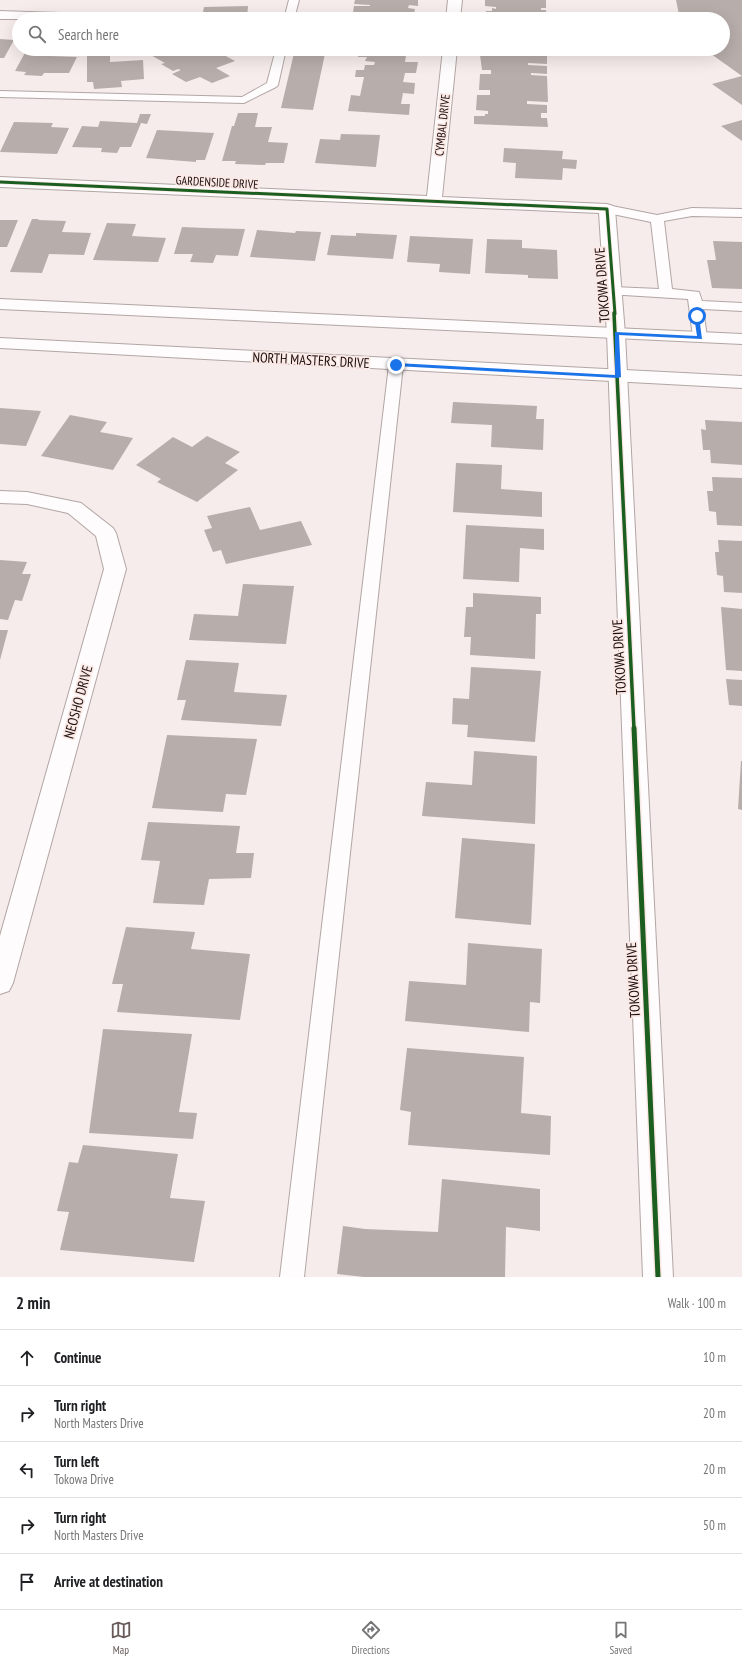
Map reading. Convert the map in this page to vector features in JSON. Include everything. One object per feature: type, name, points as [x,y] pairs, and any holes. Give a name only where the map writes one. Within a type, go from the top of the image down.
[{"type":"street","points":[[454,12],[455,0]]},
{"type":"street","points":[[0,15],[12,15]]},
{"type":"street","name":"CYMBAL DRIVE","points":[[434,201],[449,56]]},
{"type":"street","name":"GARDENSIDE DRIVE","points":[[0,182],[434,201]]},
{"type":"street","points":[[434,201],[607,209]]},
{"type":"street","name":"TOKOWA DRIVE","points":[[607,209],[616,334],[658,1277]]},
{"type":"street","points":[[0,304],[742,339]]},
{"type":"street","name":"NORTH MASTERS DRIVE","points":[[0,343],[618,377],[742,382]]},
{"type":"street","name":"NEOSHO DRIVE","points":[[0,497],[27,498],[74,508],[106,533],[115,569],[0,983]]},
{"type":"lane","points":[[291,12],[294,0]]},
{"type":"lane","points":[[0,94],[244,100],[272,85],[279,56]]},
{"type":"lane","points":[[607,209],[658,219],[692,212],[742,213]]},
{"type":"lane","points":[[658,219],[666,293]]},
{"type":"lane","points":[[613,291],[694,295],[700,337]]},
{"type":"lane","points":[[695,305],[742,307]]},
{"type":"lane","points":[[292,1277],[396,365]]},
{"type":"building","points":[[355,0],[418,0],[418,6],[409,5],[408,8],[415,9],[414,12],[353,12],[354,6],[370,6],[354,4]]},
{"type":"building","points":[[485,0],[546,0],[546,8],[541,8],[541,10],[546,10],[546,12],[486,12],[492,11],[492,8],[496,9],[496,7],[485,6]]},
{"type":"building","points":[[676,0],[742,0],[742,76],[714,56],[730,56],[730,12],[679,12]]},
{"type":"building","points":[[248,6],[248,12],[203,12],[204,7]]},
{"type":"building","points":[[0,39],[12,40],[12,44],[4,58],[0,58]]},
{"type":"building","points":[[23,56],[77,57],[69,73],[44,73],[42,76],[24,75],[26,72],[15,71]]},
{"type":"building","points":[[87,56],[110,56],[110,62],[143,60],[144,79],[121,81],[122,87],[94,89],[93,82],[87,82]]},
{"type":"building","points":[[152,56],[226,56],[235,61],[216,68],[230,76],[212,83],[200,77],[186,82],[172,74],[181,70],[178,69],[173,71],[161,64],[165,63]]},
{"type":"building","points":[[293,56],[325,56],[313,110],[281,108]]},
{"type":"building","points":[[406,56],[405,62],[418,62],[416,73],[405,73],[403,82],[415,83],[414,94],[403,93],[401,104],[410,104],[409,115],[348,111],[351,95],[360,96],[364,77],[355,77],[356,70],[364,70],[365,65],[374,65],[375,62],[365,61],[367,57],[358,57]]},
{"type":"building","points":[[480,56],[547,56],[547,64],[528,63],[528,65],[547,66],[547,74],[531,73],[531,75],[547,76],[548,102],[527,101],[527,104],[547,105],[547,113],[541,113],[541,118],[547,118],[548,127],[474,124],[474,116],[485,116],[485,114],[488,114],[488,111],[476,110],[477,95],[490,95],[490,90],[479,90],[480,74],[491,74],[491,70],[482,70]]},
{"type":"building","points":[[742,76],[742,105],[712,84]]},
{"type":"building","points":[[238,113],[258,113],[255,127],[272,127],[268,142],[288,143],[284,163],[266,163],[265,165],[235,164],[236,161],[222,161],[232,126],[234,126]]},
{"type":"building","points":[[140,114],[151,114],[147,124],[141,123],[131,147],[120,147],[117,153],[101,152],[102,148],[72,147],[82,126],[98,127],[100,121],[137,123]]},
{"type":"building","points":[[742,120],[742,141],[721,126]]},
{"type":"building","points":[[14,122],[53,123],[51,127],[69,128],[57,154],[0,152]]},
{"type":"building","points":[[157,130],[214,133],[205,160],[196,160],[196,162],[146,158]]},
{"type":"building","points":[[341,134],[380,135],[376,167],[315,163],[320,139],[340,140]]},
{"type":"building","points":[[504,148],[563,151],[562,159],[577,160],[576,169],[563,168],[562,180],[515,178],[516,163],[503,162]]},
{"type":"building","points":[[32,219],[66,221],[62,232],[91,233],[84,255],[49,254],[42,273],[10,272]]},
{"type":"building","points":[[0,220],[18,220],[7,247],[0,247]]},
{"type":"building","points":[[107,223],[136,224],[132,236],[166,238],[158,262],[93,260]]},
{"type":"building","points":[[182,227],[245,229],[238,256],[216,255],[213,263],[190,262],[193,254],[174,254]]},
{"type":"building","points":[[257,230],[295,233],[296,231],[321,232],[315,261],[250,257]]},
{"type":"building","points":[[356,233],[397,235],[393,259],[327,255],[331,235],[356,236]]},
{"type":"building","points":[[410,236],[473,239],[470,274],[439,272],[440,264],[407,262]]},
{"type":"building","points":[[487,239],[522,240],[522,248],[557,250],[558,279],[528,278],[528,275],[485,273]]},
{"type":"building","points":[[713,241],[742,242],[742,289],[712,288],[707,260],[716,260]]},
{"type":"building","points":[[453,402],[537,406],[536,419],[544,419],[543,450],[491,447],[492,425],[451,423]]},
{"type":"building","points":[[0,408],[41,411],[26,446],[0,444]]},
{"type":"building","points":[[70,415],[107,422],[100,432],[133,438],[113,470],[41,456]]},
{"type":"building","points":[[705,420],[742,422],[742,465],[711,463],[710,450],[703,450],[701,429],[706,430]]},
{"type":"building","points":[[207,436],[240,452],[225,463],[238,470],[197,502],[157,482],[161,479],[136,465],[173,437],[192,447]]},
{"type":"building","points":[[456,463],[502,465],[501,489],[542,492],[542,517],[453,512]]},
{"type":"building","points":[[712,477],[742,478],[742,526],[717,525],[716,512],[709,511],[707,491],[713,491]]},
{"type":"building","points":[[250,507],[260,530],[301,521],[312,545],[226,564],[221,550],[213,552],[204,530],[212,528],[207,516]]},
{"type":"building","points":[[466,525],[544,529],[544,550],[520,548],[519,582],[463,579]]},
{"type":"building","points":[[718,540],[742,541],[742,593],[724,592],[723,576],[717,575],[715,552],[719,552]]},
{"type":"building","points":[[0,560],[27,562],[22,574],[31,574],[22,601],[15,600],[8,620],[0,619]]},
{"type":"building","points":[[243,584],[294,586],[286,644],[189,640],[194,614],[238,616]]},
{"type":"building","points":[[473,593],[541,597],[541,614],[536,614],[535,659],[470,655],[471,637],[464,637],[466,607],[473,607]]},
{"type":"building","points":[[721,607],[742,609],[742,671],[726,670]]},
{"type":"building","points":[[0,630],[8,630],[0,660]]},
{"type":"building","points":[[186,660],[239,663],[234,692],[287,695],[281,726],[181,720],[186,700],[177,700]]},
{"type":"building","points":[[471,667],[541,671],[535,742],[467,737],[468,725],[452,724],[453,698],[469,699]]},
{"type":"building","points":[[726,679],[742,680],[742,706],[729,705]]},
{"type":"building","points":[[167,735],[257,739],[246,795],[226,794],[223,812],[152,808]]},
{"type":"building","points":[[474,751],[537,756],[535,824],[422,816],[426,782],[472,785]]},
{"type":"building","points":[[742,761],[742,810],[738,809]]},
{"type":"building","points":[[148,822],[240,826],[236,853],[254,853],[251,878],[209,879],[204,905],[153,903],[160,861],[141,860]]},
{"type":"building","points":[[462,838],[535,844],[531,925],[455,918]]},
{"type":"building","points":[[126,927],[195,932],[191,949],[250,954],[240,1020],[117,1012],[123,984],[112,984]]},
{"type":"building","points":[[468,943],[542,949],[540,1003],[530,1002],[529,1032],[405,1021],[409,981],[466,985]]},
{"type":"building","points":[[103,1029],[192,1034],[179,1112],[197,1113],[193,1139],[89,1133]]},
{"type":"building","points":[[407,1048],[524,1057],[521,1113],[551,1116],[550,1155],[408,1145],[411,1112],[400,1110]]},
{"type":"building","points":[[83,1145],[178,1154],[170,1198],[205,1201],[194,1262],[60,1250],[69,1212],[57,1211],[69,1162],[78,1163]]},
{"type":"building","points":[[442,1179],[540,1189],[540,1231],[506,1227],[505,1277],[364,1277],[337,1274],[343,1226],[365,1229],[438,1232]]},
{"type":"cycle path","points":[[0,182],[607,209],[616,334],[658,1277]]},
{"type":"route","points":[[396,365],[618,377],[616,334],[700,337],[697,316]]}]
